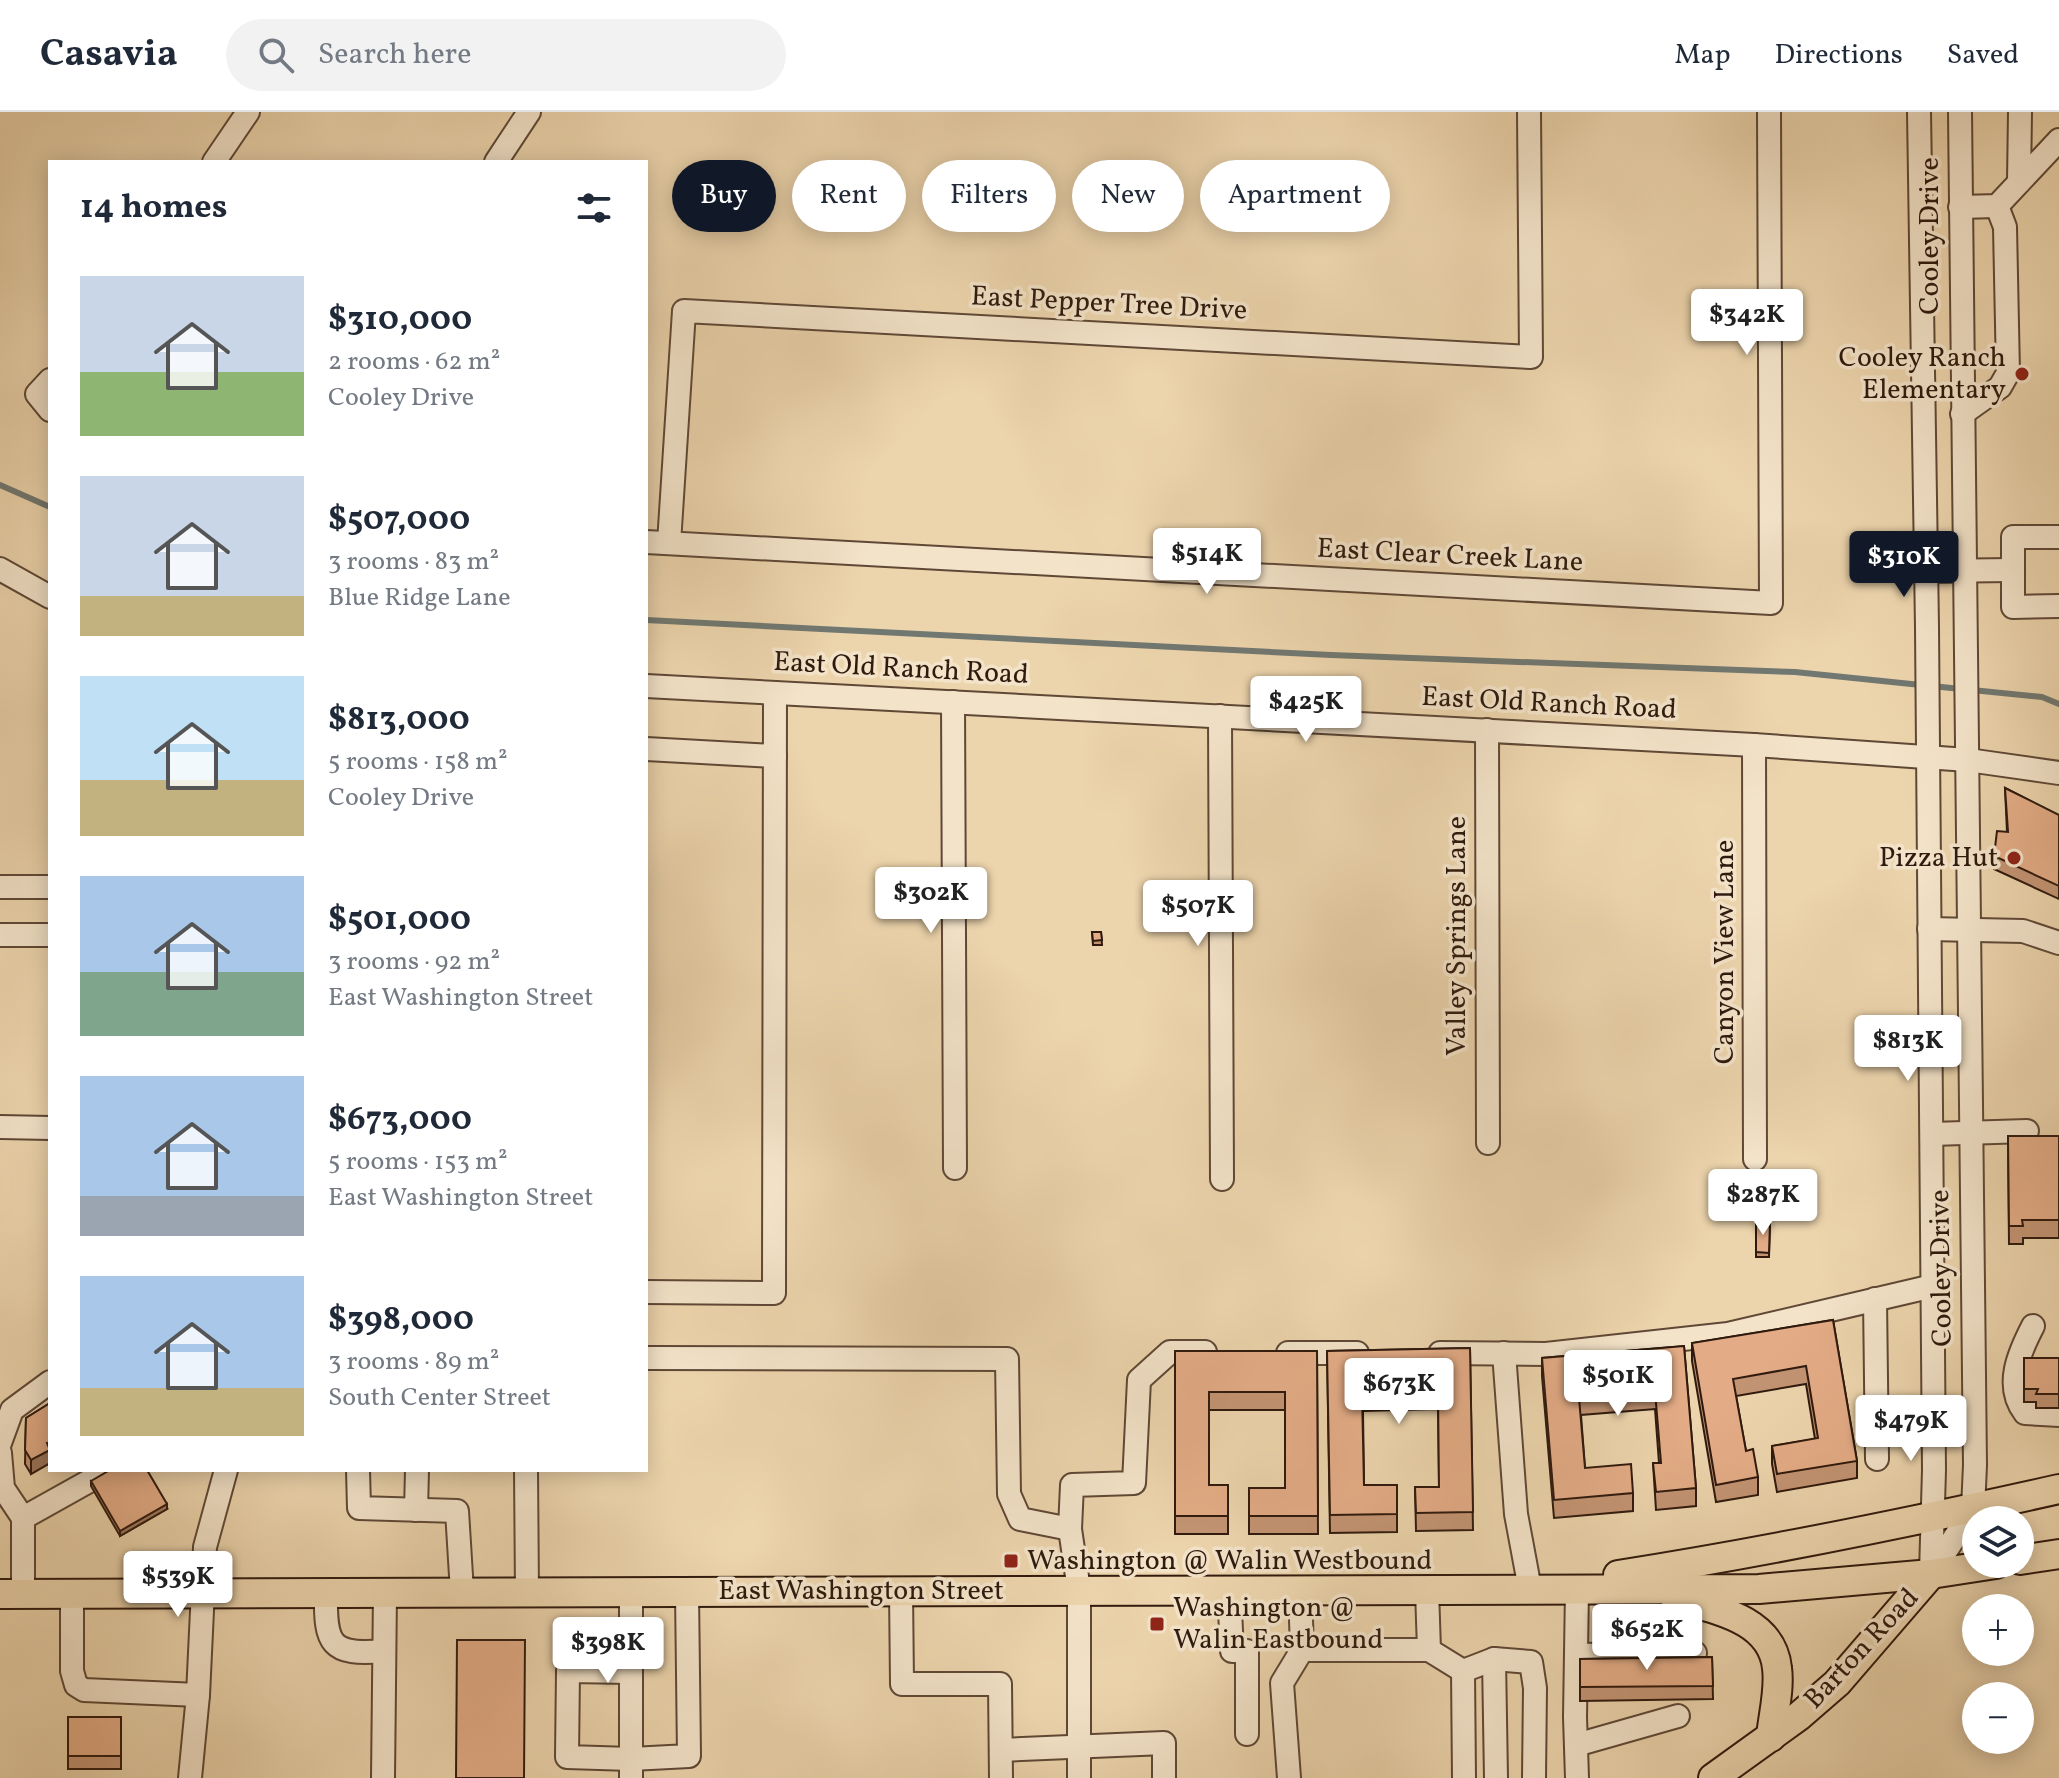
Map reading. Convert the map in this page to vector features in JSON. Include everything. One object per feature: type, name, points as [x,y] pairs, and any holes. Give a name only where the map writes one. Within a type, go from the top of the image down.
[{"type":"main road","name":"East Washington Street","points":[[1986,1506],[2059,1489]]},
{"type":"main road","name":"East Washington Street","points":[[1530,1589],[1759,1553],[1962,1511]]},
{"type":"main road","points":[[2034,1558],[2059,1554]]},
{"type":"main road","name":"East Washington Street","points":[[11,1594],[1759,1589],[1962,1569]]},
{"type":"main road","name":"Barton Road","points":[[1720,1776],[1837,1683],[1931,1574]]},
{"type":"main road","points":[[1646,1589],[1732,1615],[1751,1625],[1767,1639],[1778,1668],[1771,1737]]},
{"type":"street","points":[[215,160],[248,112]]},
{"type":"street","points":[[497,160],[529,112]]},
{"type":"street","name":"East Pepper Tree Drive","points":[[657,543],[684,311],[1531,357],[1529,112]]},
{"type":"street","name":"East Clear Creek Lane","points":[[657,543],[1771,603],[1769,112]]},
{"type":"street","name":"Cooley Drive","points":[[1919,112],[1932,1134],[1934,1470],[1931,1574]]},
{"type":"street","name":"Cooley Drive","points":[[1960,112],[1973,1506]]},
{"type":"street","points":[[2019,182],[2020,112]]},
{"type":"street","points":[[1960,207],[1997,206],[2059,140]]},
{"type":"street","points":[[1962,414],[2000,387],[2008,373],[2005,227],[1997,206]]},
{"type":"street","points":[[2059,537],[2013,537],[2013,607],[2059,606]]},
{"type":"street","points":[[0,569],[48,596]]},
{"type":"street","points":[[1927,571],[2013,570]]},
{"type":"street","name":"East Old Ranch Road","points":[[648,686],[1754,745],[1968,760],[2059,773]]},
{"type":"street","points":[[648,1292],[774,1293],[775,693]]},
{"type":"street","points":[[953,702],[955,1168]]},
{"type":"street","points":[[1220,716],[1222,1179]]},
{"type":"street","name":"Valley Springs Lane","points":[[1487,730],[1488,1143]]},
{"type":"street","name":"Canyon View Lane","points":[[1754,745],[1755,1159]]},
{"type":"street","points":[[648,749],[775,756]]},
{"type":"street","points":[[0,887],[48,887]]},
{"type":"street","points":[[1929,929],[2023,931],[2059,943]]},
{"type":"street","points":[[0,935],[48,935]]},
{"type":"street","points":[[0,1127],[48,1128]]},
{"type":"street","points":[[1932,1134],[2027,1131]]},
{"type":"street","points":[[1424,1353],[1546,1354],[1728,1334],[1933,1286]]},
{"type":"street","points":[[1875,1299],[1877,1459]]},
{"type":"street","points":[[2033,1326],[2015,1370],[2015,1400],[2025,1413],[2059,1415]]},
{"type":"street","points":[[1079,1778],[1079,1590],[1070,1529],[1072,1485],[1134,1483],[1139,1380],[1170,1352],[1234,1352]]},
{"type":"street","points":[[1265,1353],[1377,1353]]},
{"type":"street","points":[[1504,1353],[1516,1514],[1530,1589]]},
{"type":"street","points":[[648,1358],[1007,1359],[1009,1494],[1013,1507],[1020,1519],[1070,1529]]},
{"type":"street","points":[[0,1443],[12,1410],[48,1383]]},
{"type":"street","points":[[0,1453],[3,1488],[23,1518],[11,1594]]},
{"type":"street","points":[[23,1518],[105,1472]]},
{"type":"street","points":[[190,1778],[198,1695],[205,1547],[225,1472]]},
{"type":"street","points":[[358,1472],[359,1508],[457,1511],[462,1592]]},
{"type":"street","points":[[416,1510],[417,1472]]},
{"type":"street","points":[[526,1472],[527,1592]]},
{"type":"street","points":[[1931,1574],[1962,1526]]},
{"type":"street","points":[[1289,1778],[1282,1683],[1302,1650],[1300,1589]]},
{"type":"street","points":[[1229,1590],[1232,1651],[1247,1651],[1247,1734]]},
{"type":"street","points":[[1427,1590],[1429,1650]]},
{"type":"street","points":[[1577,1590],[1577,1778]]},
{"type":"street","points":[[901,1591],[902,1684],[1000,1684],[1001,1778]]},
{"type":"street","points":[[631,1592],[631,1768]]},
{"type":"street","points":[[631,1672],[568,1671],[567,1757],[631,1768],[689,1756],[687,1592]]},
{"type":"street","points":[[326,1593],[326,1629],[341,1649],[358,1654],[384,1651]]},
{"type":"street","points":[[383,1778],[385,1593]]},
{"type":"street","points":[[72,1594],[72,1671],[76,1685],[84,1690],[198,1695]]},
{"type":"street","points":[[1302,1650],[1429,1650],[1463,1671]]},
{"type":"street","points":[[1577,1655],[1695,1653]]},
{"type":"street","points":[[1463,1671],[1494,1659],[1531,1662],[1535,1688],[1534,1778]]},
{"type":"street","points":[[1494,1659],[1496,1778]]},
{"type":"street","points":[[1463,1671],[1464,1778]]},
{"type":"street","points":[[1576,1745],[1678,1716]]},
{"type":"street","points":[[1001,1750],[1164,1743],[1164,1778]]},
{"type":"building","points":[[2005,788],[2059,815],[2059,886],[1994,856],[1997,831],[2008,832]]},
{"type":"building","points":[[1092,932],[1101,932],[1102,940],[1093,941]]},
{"type":"building","points":[[2008,1136],[2059,1136],[2059,1220],[2022,1220],[2023,1226],[2009,1226]]},
{"type":"building","points":[[1756,1221],[1770,1222],[1769,1253],[1756,1252]]},
{"type":"building","points":[[1833,1320],[1857,1461],[1777,1474],[1772,1446],[1818,1438],[1806,1366],[1733,1379],[1746,1451],[1753,1449],[1758,1477],[1716,1485],[1692,1343]]},
{"type":"building","points":[[1684,1346],[1696,1488],[1656,1492],[1653,1463],[1661,1463],[1655,1391],[1579,1398],[1585,1468],[1631,1464],[1633,1493],[1554,1500],[1542,1358]]},
{"type":"building","points":[[1470,1348],[1473,1512],[1416,1513],[1415,1487],[1439,1487],[1438,1391],[1362,1393],[1364,1485],[1397,1485],[1397,1514],[1330,1515],[1327,1351]]},
{"type":"building","points":[[1175,1351],[1317,1351],[1318,1516],[1249,1516],[1249,1488],[1285,1488],[1285,1392],[1209,1392],[1209,1485],[1228,1485],[1228,1516],[1175,1516]]},
{"type":"building","points":[[2024,1358],[2059,1358],[2059,1394],[2036,1394],[2038,1389],[2024,1389]]},
{"type":"building","points":[[48,1404],[48,1451],[31,1460],[25,1450],[26,1418]]},
{"type":"building","points":[[107,1472],[148,1472],[167,1504],[120,1531],[91,1481]]},
{"type":"building","points":[[457,1640],[525,1640],[524,1778],[456,1778]]},
{"type":"building","points":[[1712,1657],[1713,1686],[1580,1687],[1580,1659]]},
{"type":"building","points":[[68,1717],[121,1717],[121,1756],[68,1756]]},
{"type":"waterway","points":[[0,485],[48,506]]},
{"type":"waterway","points":[[648,620],[1331,655],[1795,672],[1921,685]]},
{"type":"waterway","points":[[1932,686],[1961,689]]},
{"type":"waterway","points":[[1972,690],[2042,697],[2059,704]]},
{"type":"place","name":"Cooley Ranch Elementary","points":[[2022,374]]},
{"type":"place","name":"Pizza Hut","points":[[2014,858]]},
{"type":"place","name":"Washington @ Walin Westbound","points":[[1011,1561]]},
{"type":"place","name":"Washington @ Walin Eastbound","points":[[1157,1624]]}]
